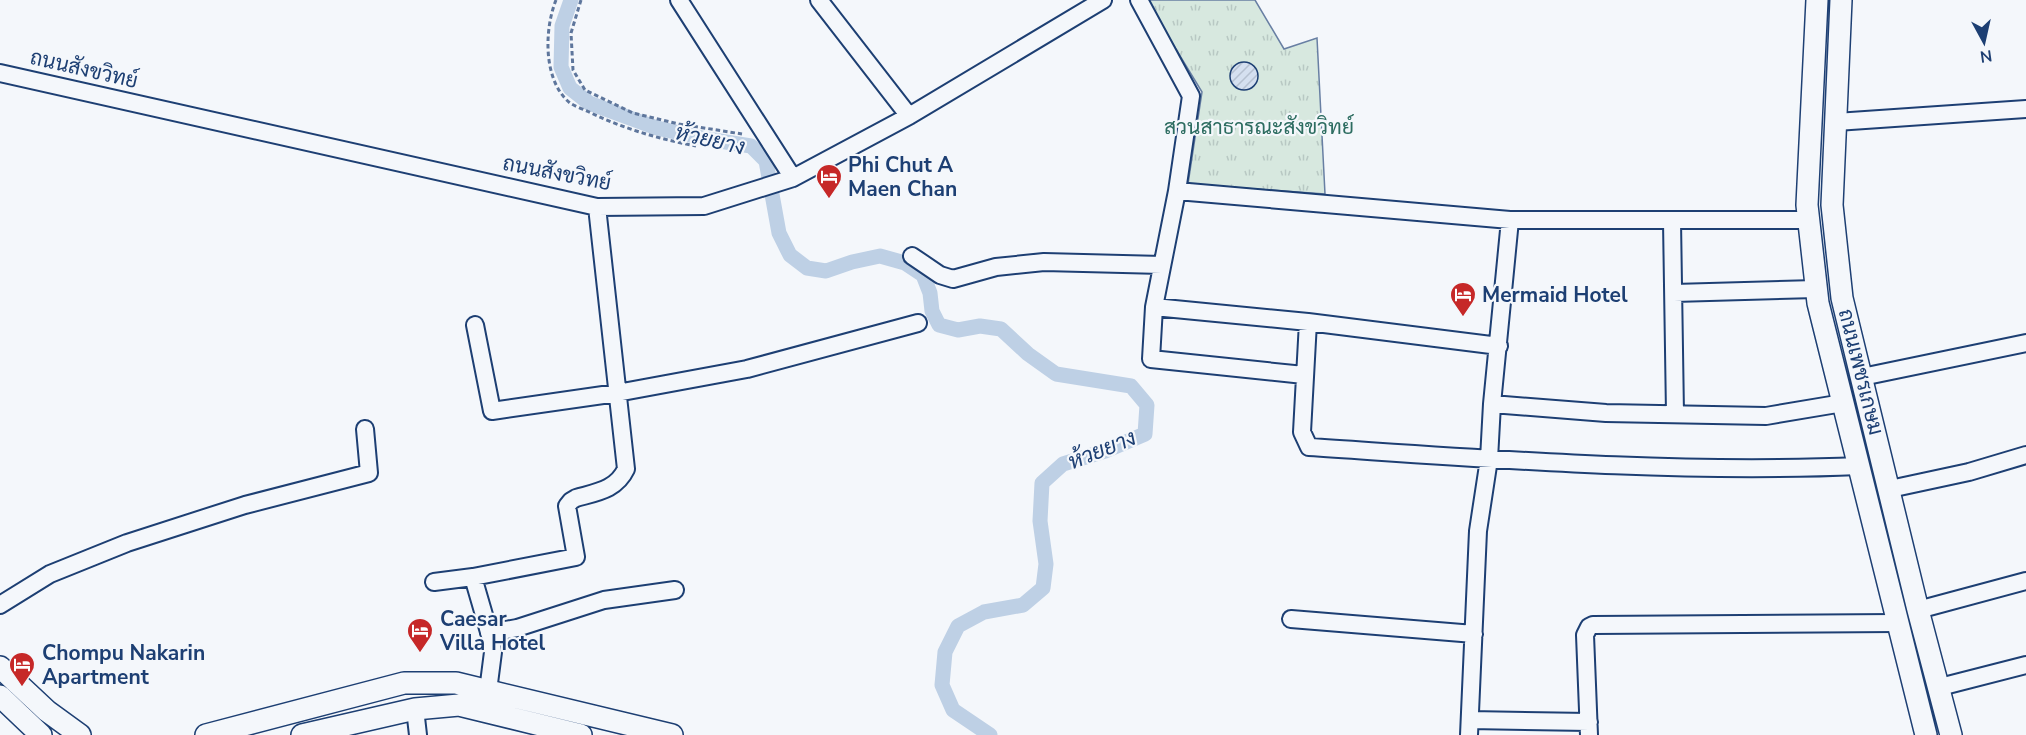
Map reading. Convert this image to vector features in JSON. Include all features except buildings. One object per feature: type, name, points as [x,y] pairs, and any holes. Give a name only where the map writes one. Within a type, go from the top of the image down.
[{"type":"main road","name":"ถนนเพชรเกษม","points":[[1816,0],[1808,220],[1816,289],[1926,735]]},
{"type":"main road","name":"ถนนเพชรเกษม","points":[[1841,0],[1832,205],[1842,298],[1951,735]]},
{"type":"main road","points":[[0,667],[47,711],[80,735]]},
{"type":"main road","points":[[206,735],[404,683],[456,683],[672,735]]},
{"type":"main road","points":[[0,696],[35,733],[47,711]]},
{"type":"main road","points":[[302,735],[415,709],[459,705],[581,735]]},
{"type":"street","points":[[679,0],[793,178]]},
{"type":"street","points":[[819,0],[909,116]]},
{"type":"street","points":[[1139,0],[1191,96],[1177,191],[1154,307],[1150,358],[1305,375]]},
{"type":"street","name":"ถนนสังขวิทย์","points":[[0,73],[597,207],[704,206],[793,178],[909,116],[1097,2]]},
{"type":"street","points":[[1836,122],[2026,109]]},
{"type":"street","points":[[1177,191],[1510,220],[1808,220]]},
{"type":"street","points":[[434,582],[576,557],[567,506],[576,498],[609,489],[622,477],[626,469],[597,207]]},
{"type":"street","points":[[1510,220],[1492,404],[1489,459],[1478,531],[1469,727],[1589,729],[1585,635],[1589,627],[1593,625],[1897,623]]},
{"type":"street","points":[[1672,221],[1675,414]]},
{"type":"street","points":[[912,256],[940,276],[953,279],[996,267],[1044,262],[1162,265]]},
{"type":"street","points":[[1674,293],[1816,289]]},
{"type":"street","points":[[1154,307],[1308,322],[1498,346]]},
{"type":"street","points":[[1308,322],[1302,432],[1309,447],[1545,463],[1802,468],[1859,466]]},
{"type":"street","points":[[475,325],[492,411],[617,393],[747,369],[918,323]]},
{"type":"street","points":[[1862,377],[2026,343]]},
{"type":"street","points":[[1492,404],[1606,413],[1766,416],[1843,403]]},
{"type":"street","points":[[0,605],[50,574],[127,543],[245,504],[369,473],[365,429]]},
{"type":"street","points":[[1890,489],[1969,472],[2026,455]]},
{"type":"street","points":[[472,577],[493,652],[488,691]]},
{"type":"street","points":[[1918,610],[2026,581]]},
{"type":"street","points":[[489,633],[517,628],[604,600],[675,590]]},
{"type":"street","points":[[1291,619],[1474,634]]},
{"type":"street","points":[[1940,687],[2026,665]]},
{"type":"street","points":[[415,709],[418,735]]},
{"type":"path","points":[[556,0],[549,23],[548,51],[554,82],[570,103],[630,129],[696,146]]},
{"type":"path","points":[[581,0],[570,33],[573,70],[585,90],[633,113],[679,124],[742,134]]},
{"type":"green space","name":"สวนสาธารณะสังขวิทย์","points":[[1146,0],[1255,0],[1284,49],[1317,38],[1325,194],[1188,184],[1202,92]]},
{"type":"waterway","name":"ห้วยยาง","points":[[571,0],[562,26],[561,67],[570,88],[589,103],[657,128],[751,146],[766,161],[779,233],[790,255],[807,268],[826,271],[880,256],[905,263],[923,275],[930,293],[932,311],[939,325],[958,330],[980,326],[1001,329],[1028,354],[1056,374],[1131,386],[1147,405],[1145,434],[1105,451],[1063,464],[1042,483],[1040,521],[1046,564],[1043,588],[1023,605],[984,612],[958,626],[945,652],[942,685],[953,710],[990,735]]},
{"type":"place","name":"Phi Chut A Maen Chan","points":[[829,200]]},
{"type":"place","name":"Mermaid Hotel","points":[[1463,318]]},
{"type":"place","name":"Caesar Villa Hotel","points":[[420,654]]},
{"type":"place","name":"Chompu Nakarin Apartment","points":[[22,688]]}]
